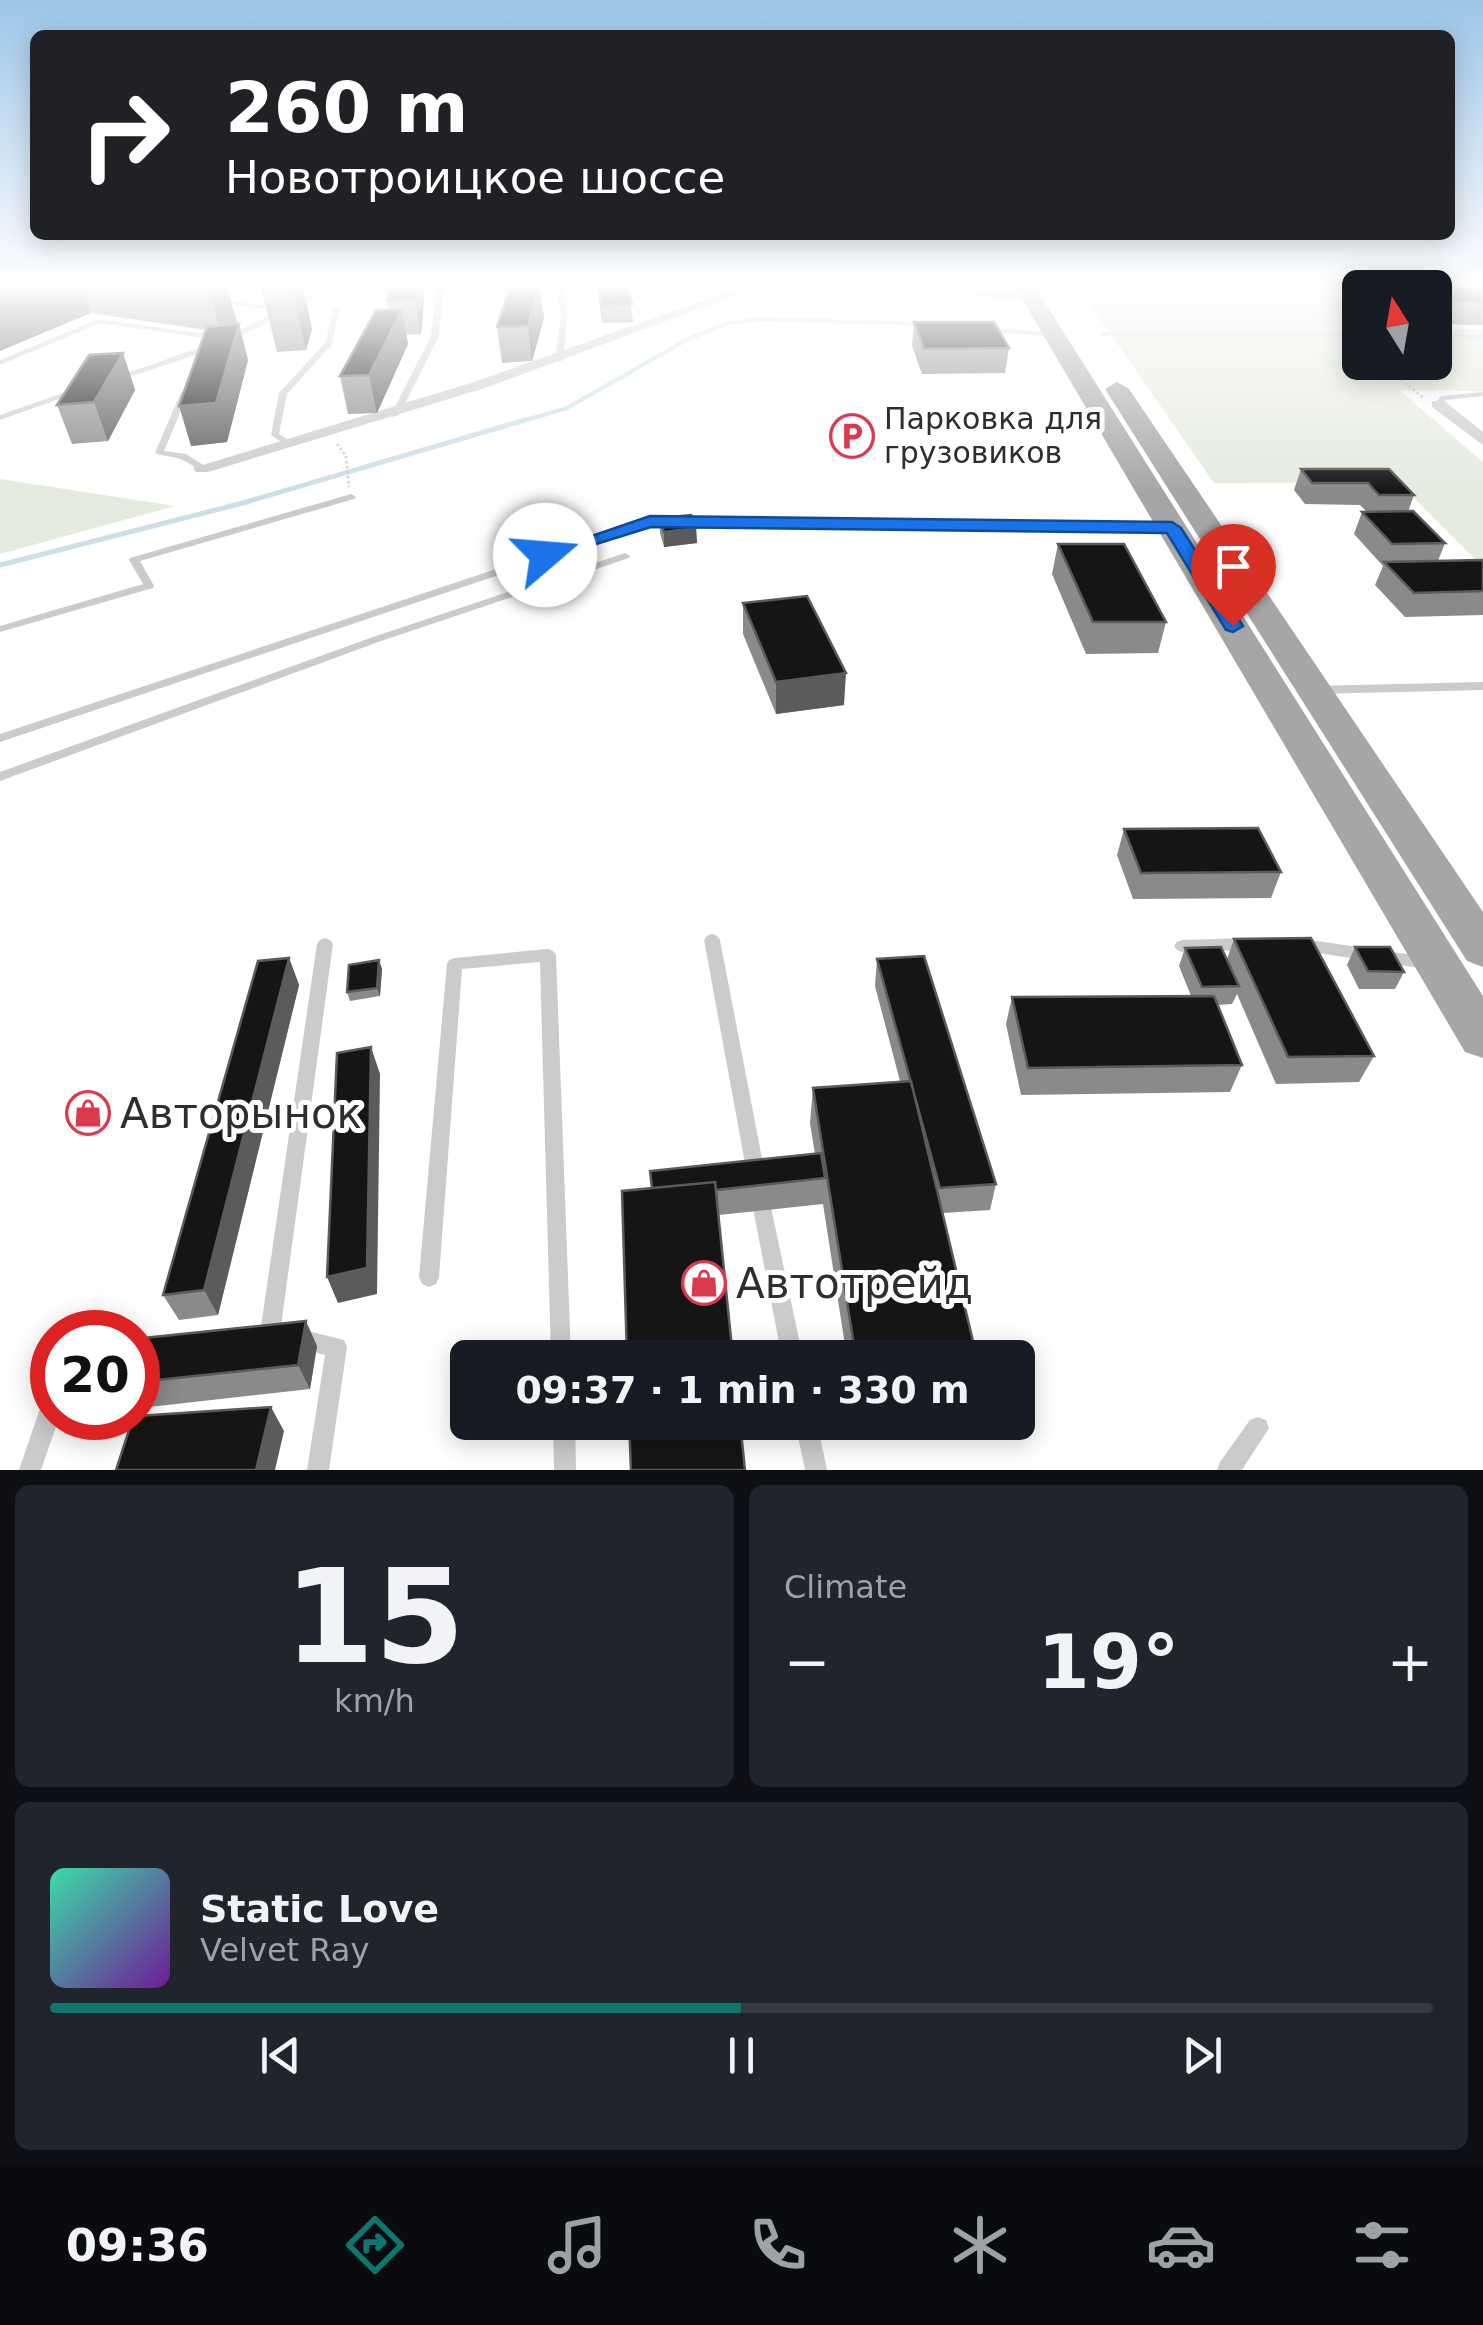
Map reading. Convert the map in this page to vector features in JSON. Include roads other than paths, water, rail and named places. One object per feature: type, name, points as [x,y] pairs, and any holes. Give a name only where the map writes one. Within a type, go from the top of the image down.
[{"type":"main road","points":[[1066,356],[1483,1038]]},
{"type":"main road","points":[[1095,356],[1483,949]]},
{"type":"street","points":[[202,468],[394,415],[571,356]]},
{"type":"street","points":[[1438,404],[1483,440]]},
{"type":"lane","points":[[110,381],[182,356]]},
{"type":"lane","points":[[200,358],[216,356]]},
{"type":"lane","points":[[292,445],[275,435],[283,393],[317,356]]},
{"type":"lane","points":[[394,415],[425,356]]},
{"type":"lane","points":[[559,360],[560,356]]},
{"type":"lane","points":[[0,418],[92,387]]},
{"type":"lane","points":[[186,389],[159,453],[184,456],[202,468]]},
{"type":"lane","points":[[1438,404],[1444,398],[1483,394]]},
{"type":"lane","points":[[0,408],[18,412]]},
{"type":"lane","points":[[0,629],[150,586],[134,560],[351,497]]},
{"type":"lane","points":[[0,738],[650,521],[1172,528]]},
{"type":"lane","points":[[0,777],[377,638],[625,556]]},
{"type":"lane","points":[[1313,690],[1483,686]]},
{"type":"lane","points":[[712,940],[790,1340]]},
{"type":"lane","points":[[1182,946],[1270,943]]},
{"type":"lane","points":[[1288,943],[1439,964]]},
{"type":"lane","points":[[318,1470],[338,1348],[270,1333],[325,944]]},
{"type":"lane","points":[[429,1277],[455,964],[548,955],[561,1340]]},
{"type":"lane","points":[[1228,1470],[1258,1428]]},
{"type":"lane","points":[[30,1470],[40,1440]]},
{"type":"lane","points":[[564,1440],[565,1470]]},
{"type":"lane","points":[[810,1440],[816,1470]]},
{"type":"waterway","points":[[516,423],[567,408],[659,356]]},
{"type":"waterway","points":[[0,565],[243,503],[525,420]]},
{"type":"place","name":"Парковка для грузовиков","points":[[852,436]]},
{"type":"place","name":"Авторынок","points":[[88,1113]]},
{"type":"place","name":"Автотрейд","points":[[704,1283]]}]
